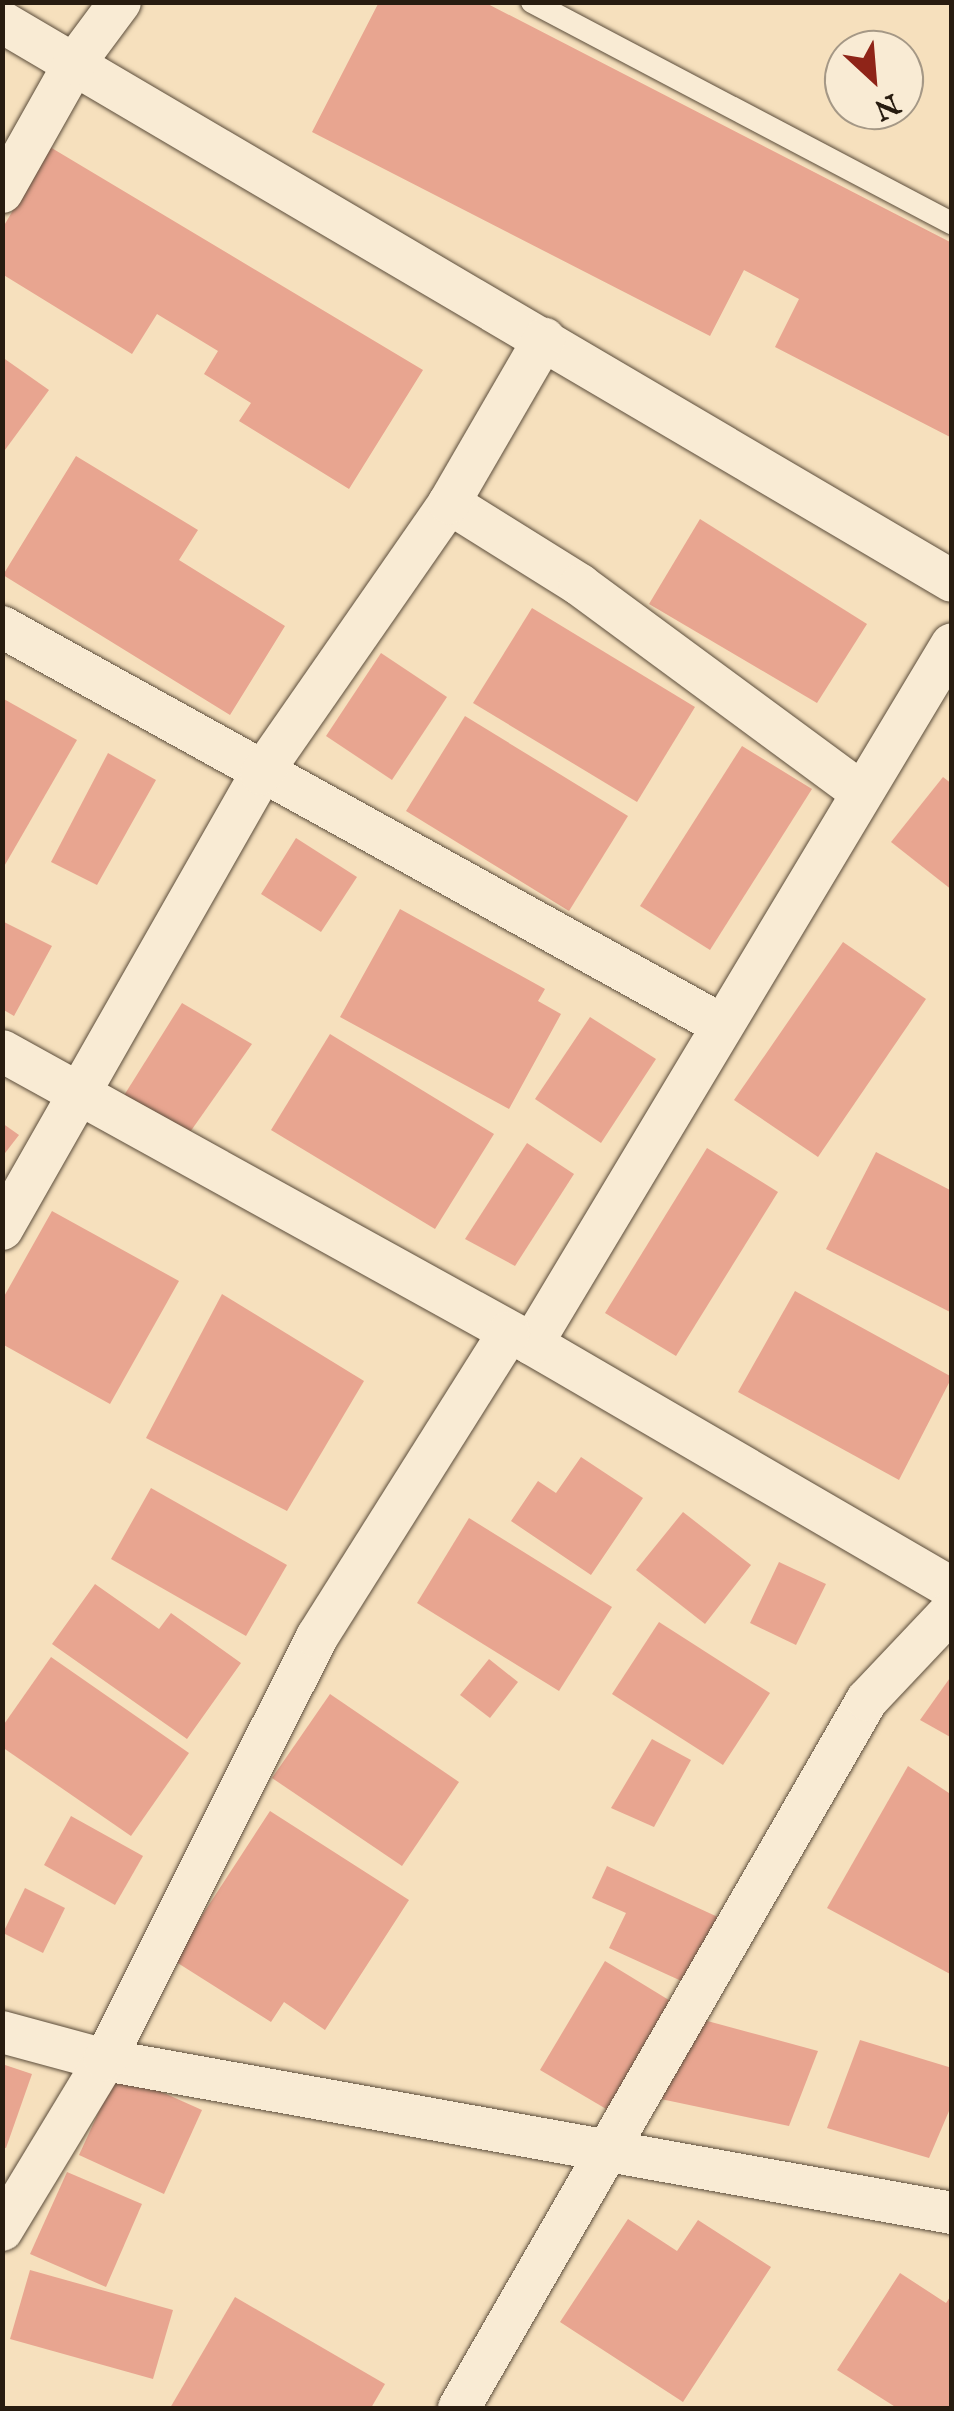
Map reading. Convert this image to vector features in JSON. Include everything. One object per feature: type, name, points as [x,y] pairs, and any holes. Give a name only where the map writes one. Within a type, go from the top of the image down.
[{"type":"street","points":[[2,192],[74,64],[120,2]]},
{"type":"street","points":[[2,22],[952,580]]},
{"type":"street","points":[[2,1230],[261,774],[449,502],[544,340]]},
{"type":"street","points":[[449,502],[580,585],[862,792]]},
{"type":"street","points":[[2,628],[720,1024]]},
{"type":"street","points":[[2,2230],[104,2060],[317,1637],[521,1338],[720,1024],[952,644]]},
{"type":"street","points":[[2,1051],[521,1338],[952,1588]]},
{"type":"street","points":[[460,2408],[867,1700],[952,1610]]},
{"type":"street","points":[[2,2032],[104,2060],[608,2146],[952,2213]]},
{"type":"lane","points":[[532,2],[952,224]]},
{"type":"building","points":[[379,2],[484,2],[952,243],[952,438],[775,347],[799,299],[744,270],[710,336],[312,132]]},
{"type":"building","points":[[50,147],[423,370],[349,489],[239,421],[251,403],[204,374],[218,351],[157,314],[132,354],[2,274],[2,229]]},
{"type":"building","points":[[2,357],[49,390],[2,454]]},
{"type":"building","points":[[76,456],[198,530],[179,560],[285,626],[230,715],[3,575]]},
{"type":"building","points":[[700,519],[867,624],[817,703],[649,604]]},
{"type":"building","points":[[532,608],[695,707],[637,802],[473,703]]},
{"type":"building","points":[[381,653],[447,697],[392,780],[326,736]]},
{"type":"building","points":[[2,698],[77,740],[2,870]]},
{"type":"building","points":[[465,716],[628,816],[569,911],[406,811]]},
{"type":"building","points":[[742,746],[812,789],[710,950],[640,906]]},
{"type":"building","points":[[108,753],[156,780],[97,885],[51,862]]},
{"type":"building","points":[[943,777],[952,784],[952,890],[891,842]]},
{"type":"building","points":[[296,838],[357,877],[321,932],[261,894]]},
{"type":"building","points":[[400,909],[545,989],[538,1001],[561,1014],[509,1109],[340,1017]]},
{"type":"building","points":[[2,921],[52,946],[14,1016],[2,1009]]},
{"type":"building","points":[[843,942],[926,999],[818,1157],[734,1100]]},
{"type":"building","points":[[182,1003],[252,1044],[188,1135],[123,1097]]},
{"type":"building","points":[[590,1017],[656,1059],[601,1143],[535,1099]]},
{"type":"building","points":[[330,1034],[494,1134],[435,1229],[271,1130]]},
{"type":"building","points":[[2,1123],[19,1135],[2,1157]]},
{"type":"building","points":[[527,1143],[574,1174],[515,1266],[465,1239]]},
{"type":"building","points":[[707,1148],[778,1192],[676,1356],[605,1313]]},
{"type":"building","points":[[876,1152],[952,1191],[952,1313],[826,1249]]},
{"type":"building","points":[[52,1211],[179,1281],[110,1404],[2,1344],[2,1300]]},
{"type":"building","points":[[795,1291],[952,1377],[899,1480],[738,1392]]},
{"type":"building","points":[[222,1294],[364,1381],[287,1511],[146,1438]]},
{"type":"building","points":[[581,1457],[643,1498],[591,1575],[511,1521],[538,1481],[556,1493]]},
{"type":"building","points":[[151,1488],[287,1565],[246,1636],[111,1559]]},
{"type":"building","points":[[683,1512],[751,1565],[705,1624],[636,1570]]},
{"type":"building","points":[[469,1518],[612,1607],[559,1691],[417,1603]]},
{"type":"building","points":[[779,1562],[826,1584],[796,1645],[750,1623]]},
{"type":"building","points":[[95,1584],[159,1629],[171,1613],[241,1663],[187,1739],[52,1644]]},
{"type":"building","points":[[659,1622],[770,1693],[723,1765],[612,1694]]},
{"type":"building","points":[[51,1657],[189,1753],[131,1836],[2,1747],[2,1727]]},
{"type":"building","points":[[489,1659],[518,1682],[490,1718],[460,1695]]},
{"type":"building","points":[[952,1675],[952,1738],[920,1720]]},
{"type":"building","points":[[330,1694],[459,1782],[402,1866],[272,1778]]},
{"type":"building","points":[[652,1739],[691,1760],[654,1827],[611,1808]]},
{"type":"building","points":[[908,1766],[952,1795],[952,1975],[827,1908]]},
{"type":"building","points":[[270,1811],[409,1900],[325,2030],[284,2002],[271,2022],[173,1960]]},
{"type":"building","points":[[71,1816],[143,1856],[115,1905],[44,1865]]},
{"type":"building","points":[[607,1866],[720,1918],[688,1984],[609,1948],[626,1913],[592,1898]]},
{"type":"building","points":[[25,1888],[65,1908],[43,1953],[3,1933]]},
{"type":"building","points":[[605,1961],[677,2005],[613,2113],[540,2070]]},
{"type":"building","points":[[700,2019],[818,2051],[789,2126],[656,2098]]},
{"type":"building","points":[[860,2040],[952,2068],[952,2104],[929,2158],[827,2128]]},
{"type":"building","points":[[2,2064],[32,2074],[6,2148],[2,2147]]},
{"type":"building","points":[[117,2072],[202,2110],[164,2194],[79,2155]]},
{"type":"building","points":[[67,2172],[142,2204],[106,2287],[30,2254]]},
{"type":"building","points":[[628,2219],[677,2251],[698,2220],[771,2267],[683,2402],[560,2322]]},
{"type":"building","points":[[30,2270],[173,2310],[153,2379],[10,2339]]},
{"type":"building","points":[[900,2273],[946,2303],[952,2294],[952,2408],[897,2408],[837,2370]]},
{"type":"building","points":[[235,2297],[385,2384],[371,2408],[170,2408]]}]
